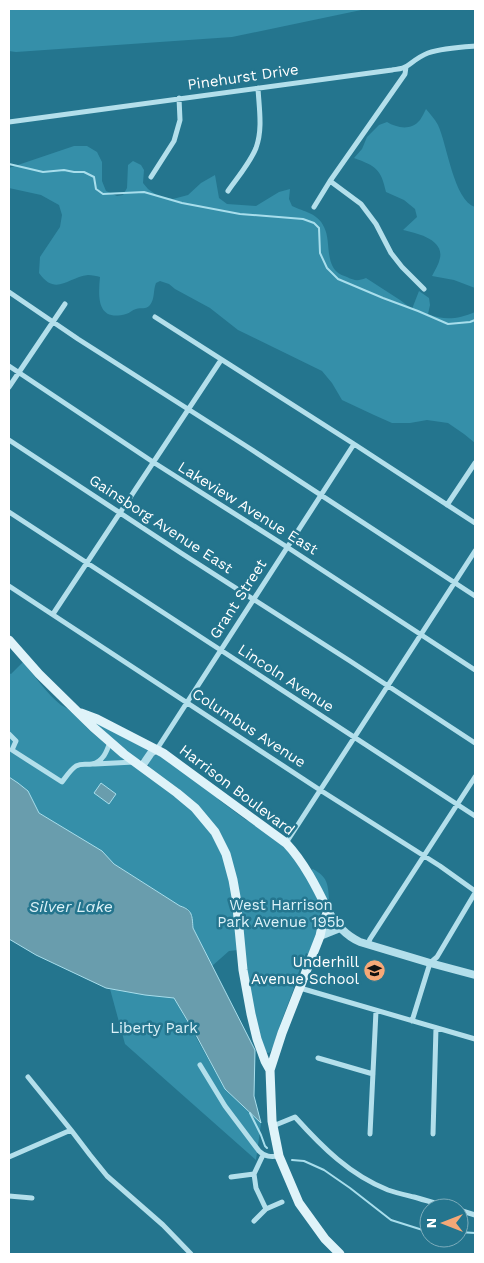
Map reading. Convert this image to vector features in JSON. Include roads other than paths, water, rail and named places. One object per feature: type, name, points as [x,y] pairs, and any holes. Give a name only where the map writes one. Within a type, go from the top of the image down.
[{"type":"main road","points":[[9,640],[39,674],[92,728],[195,808],[215,832],[226,854],[233,880],[243,970],[251,1014],[257,1039],[270,1070]]},
{"type":"main road","name":"Harrison Boulevard","points":[[76,711],[97,719],[163,753],[286,843],[296,852],[328,911]]},
{"type":"main road","points":[[328,911],[270,1070],[273,1126],[279,1156],[299,1204],[340,1254]]},
{"type":"street","name":"Pinehurst Drive","points":[[9,122],[374,73],[406,67],[411,62],[433,51],[475,46]]},
{"type":"street","points":[[314,207],[330,180],[405,74],[406,67]]},
{"type":"street","points":[[228,191],[256,149],[260,128],[258,88]]},
{"type":"street","points":[[151,177],[174,141],[180,120],[179,98]]},
{"type":"street","points":[[330,180],[361,204],[376,224],[391,253],[402,268],[424,289]]},
{"type":"street","points":[[9,292],[475,596]]},
{"type":"street","points":[[9,387],[65,304]]},
{"type":"street","points":[[155,317],[475,524]]},
{"type":"street","points":[[53,614],[221,360]]},
{"type":"street","name":"Lakeview Avenue East","points":[[9,366],[153,462],[288,547],[475,670]]},
{"type":"street","name":"Gainsborg Avenue East","points":[[9,440],[475,743]]},
{"type":"street","name":"Grant Street","points":[[139,764],[156,749],[354,444]]},
{"type":"street","points":[[448,505],[475,463]]},
{"type":"street","name":"Lincoln Avenue","points":[[9,512],[475,816]]},
{"type":"street","points":[[286,843],[475,551]]},
{"type":"street","name":"Columbus Avenue","points":[[9,586],[424,856],[475,892]]},
{"type":"street","points":[[9,734],[16,741],[12,750],[62,782],[74,767],[84,764],[139,764]]},
{"type":"street","points":[[92,764],[104,756],[110,742]]},
{"type":"street","points":[[368,944],[370,938],[475,777]]},
{"type":"street","points":[[412,1021],[430,963],[437,957],[475,892]]},
{"type":"street","points":[[328,911],[340,928],[354,939],[475,975]]},
{"type":"street","points":[[320,936],[340,928]]},
{"type":"street","points":[[300,988],[475,1039]]},
{"type":"street","points":[[370,1134],[376,1011]]},
{"type":"street","points":[[433,1134],[436,1028]]},
{"type":"street","points":[[318,1058],[373,1074]]},
{"type":"street","points":[[200,1065],[225,1106],[263,1155],[279,1156]]},
{"type":"street","points":[[28,1077],[107,1176],[163,1225],[191,1254]]},
{"type":"street","points":[[273,1126],[295,1117],[318,1143],[343,1164],[389,1190],[419,1199]]},
{"type":"street","points":[[9,1157],[71,1130]]},
{"type":"street","points":[[263,1155],[254,1174],[256,1188],[266,1209]]},
{"type":"street","points":[[231,1177],[254,1174]]},
{"type":"street","points":[[9,1196],[32,1198]]},
{"type":"street","points":[[254,1221],[266,1209],[282,1202]]},
{"type":"water","name":"Silver Lake","points":[[9,777],[28,791],[39,813],[102,851],[114,864],[190,912],[193,928],[255,1050],[254,1096],[261,1123],[225,1089],[174,998],[106,988],[36,955],[9,939]]},
{"type":"water","points":[[101,783],[116,794],[109,804],[94,793]]},
{"type":"waterway","points":[[9,164],[43,172],[64,170],[84,172],[94,177],[96,189],[103,194],[144,192],[182,203],[240,214],[303,219],[314,223],[319,228],[320,253],[327,268],[338,279],[448,324],[475,320]]},
{"type":"waterway","points":[[250,1113],[267,1148]]},
{"type":"waterway","points":[[292,1160],[304,1161],[324,1170],[391,1220],[419,1229]]},
{"type":"waterway","points":[[469,1233],[475,1233]]},
{"type":"place","name":"Underhill Avenue School","points":[[375,971]]},
{"type":"park label","name":"West Harrison Park Avenue 195b","points":[[281,914]]},
{"type":"park label","name":"Liberty Park","points":[[154,1028]]}]
